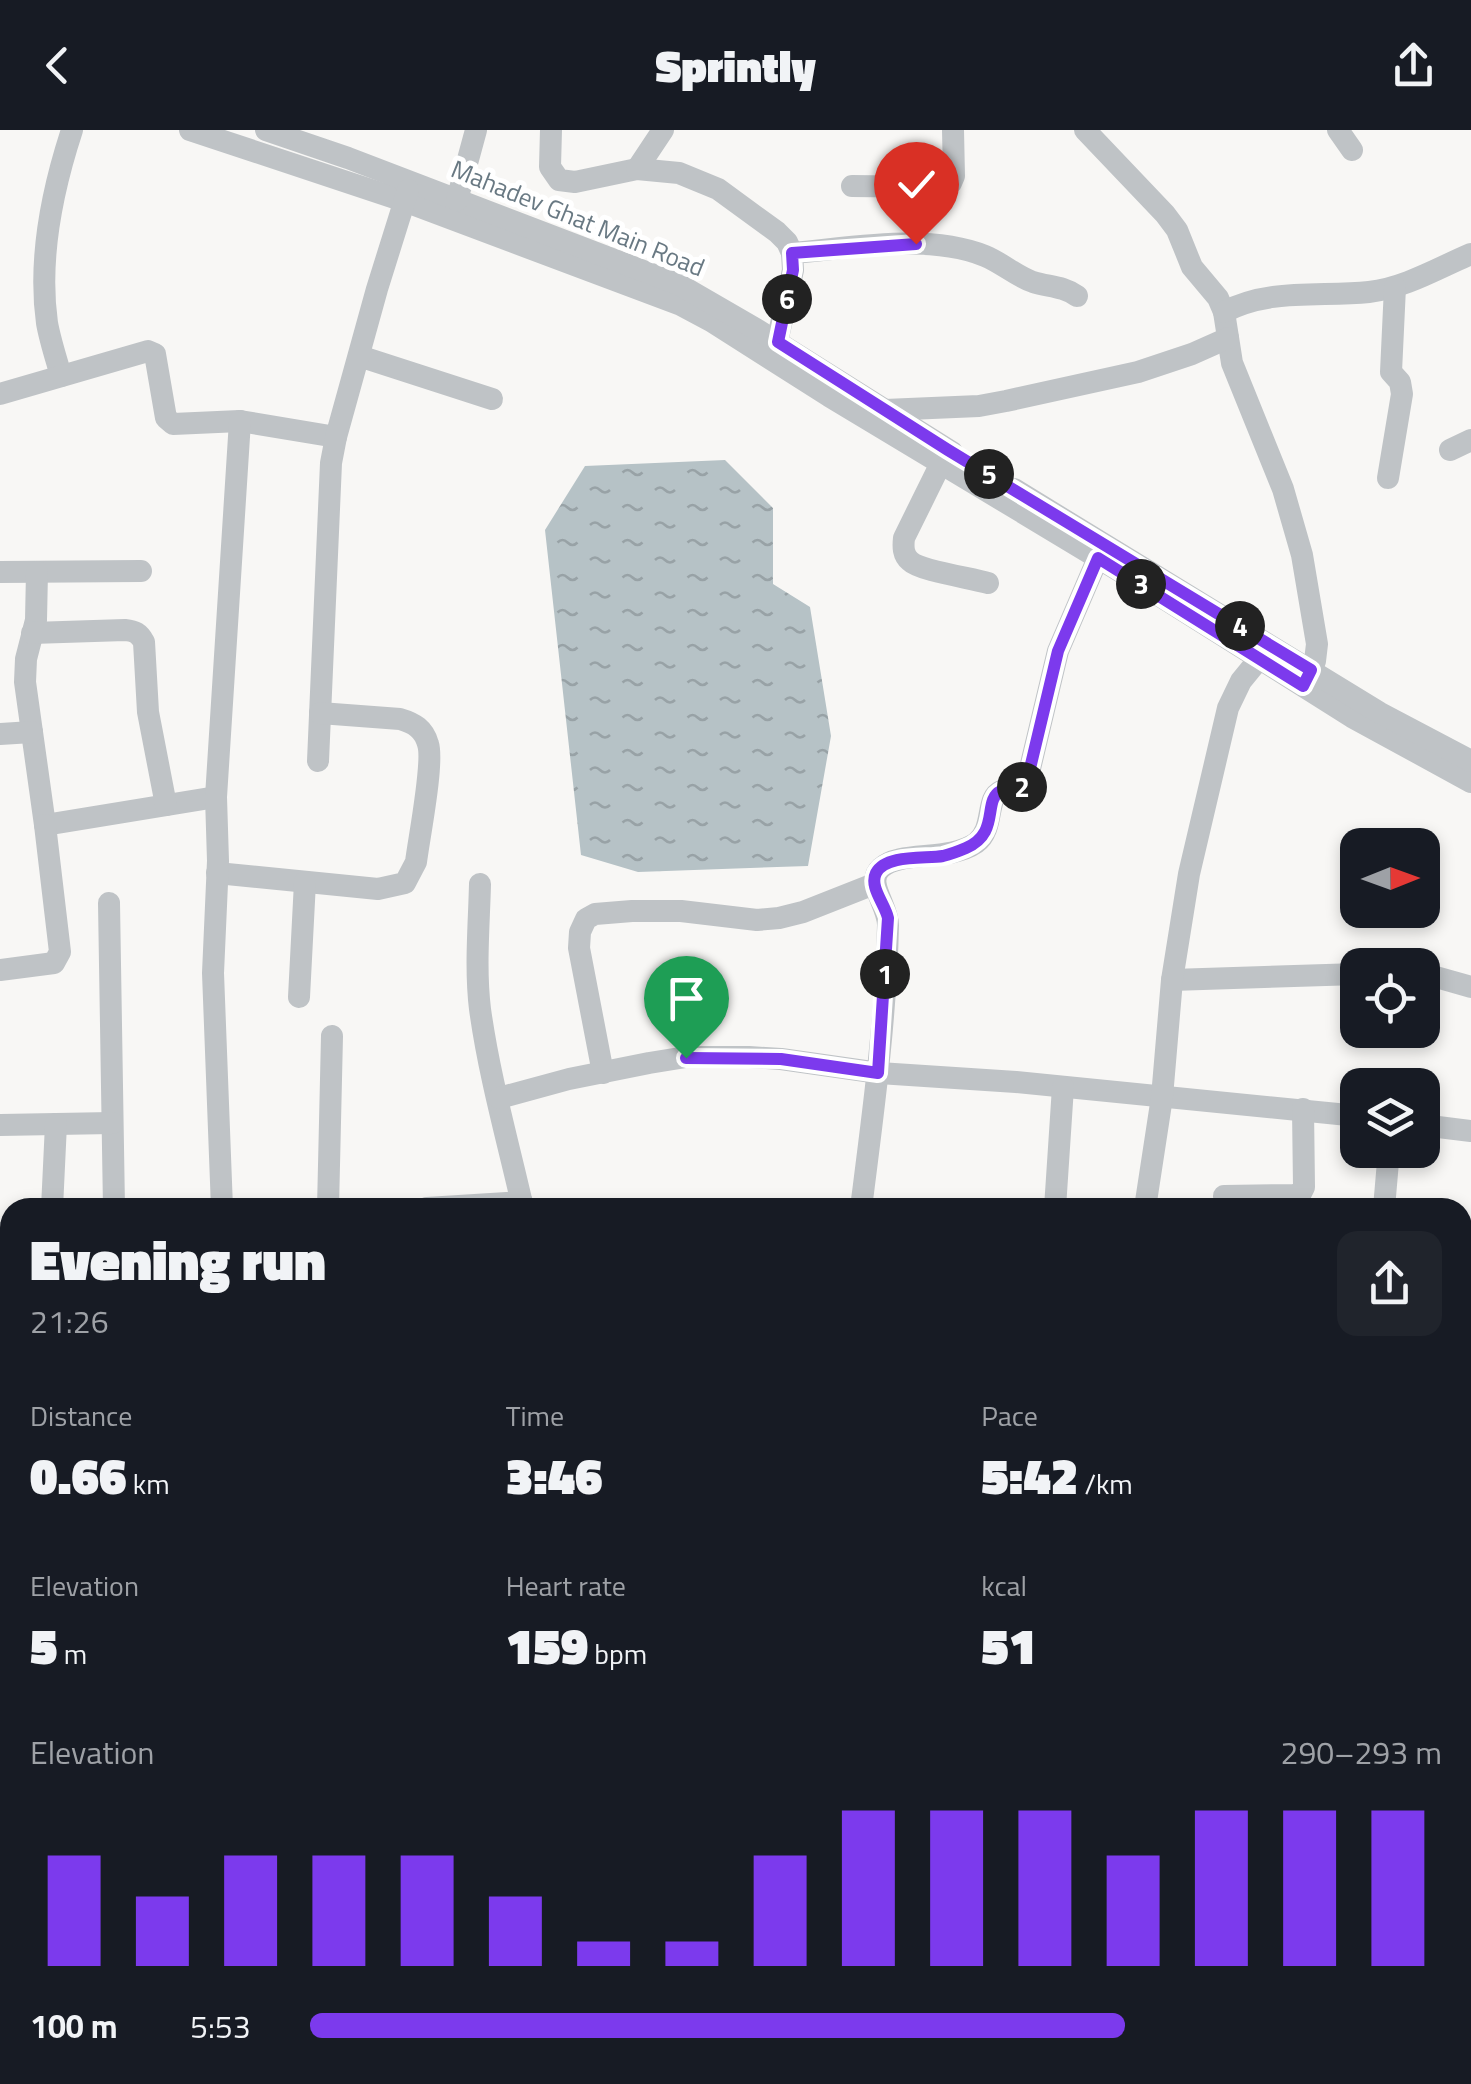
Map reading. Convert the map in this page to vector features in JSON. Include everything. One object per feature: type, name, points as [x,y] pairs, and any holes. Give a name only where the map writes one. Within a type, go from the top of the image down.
[{"type":"street","points":[[61,376],[48,328],[45,284],[53,199],[72,130]]},
{"type":"street","points":[[190,130],[407,192],[681,305],[1259,659],[1307,678],[1352,718],[1471,782]]},
{"type":"street","name":"Mahadev Ghat Main Road","points":[[266,130],[348,158],[407,192],[457,200],[680,285],[778,342],[1307,678],[1471,761]]},
{"type":"street","points":[[457,200],[476,130]]},
{"type":"street","points":[[551,130],[550,167],[560,180],[575,182],[637,169],[679,173],[718,189],[777,232],[792,253],[793,270],[778,342]]},
{"type":"street","points":[[637,169],[663,130]]},
{"type":"street","points":[[852,186],[936,187],[951,183],[953,130]]},
{"type":"street","points":[[1085,130],[1165,214],[1177,230],[1192,267],[1218,298],[1224,312],[1238,378],[1282,488],[1302,555],[1317,644],[1316,661],[1307,678]]},
{"type":"street","points":[[318,761],[332,462],[407,192]]},
{"type":"street","points":[[792,253],[916,244],[952,247],[985,256],[1033,282],[1061,287],[1077,296]]},
{"type":"street","points":[[1224,312],[1275,295],[1371,292],[1395,287],[1471,254]]},
{"type":"street","points":[[1388,478],[1402,394],[1400,382],[1391,372],[1395,287]]},
{"type":"street","points":[[885,410],[1006,401],[1138,372],[1228,338]]},
{"type":"street","points":[[0,394],[148,351],[155,354],[166,418],[173,424],[240,421],[336,437]]},
{"type":"street","points":[[359,356],[492,400]]},
{"type":"street","points":[[222,1198],[213,973],[216,797],[240,421]]},
{"type":"street","points":[[941,463],[904,538],[903,552],[920,567],[988,583]]},
{"type":"street","points":[[862,1198],[878,1073],[888,918],[874,884],[876,874],[894,861],[944,856],[972,845],[985,834],[993,798],[998,792],[1018,788],[1027,781],[1058,651],[1098,558]]},
{"type":"street","points":[[0,572],[141,571]]},
{"type":"street","points":[[0,970],[54,963],[60,952],[25,682],[26,659],[36,620],[37,572]]},
{"type":"street","points":[[32,633],[133,630],[140,634],[144,642],[148,712],[166,806]]},
{"type":"street","points":[[1147,1198],[1162,1096],[1172,980],[1189,874],[1222,728],[1234,693],[1259,659]]},
{"type":"street","points":[[217,873],[378,890],[405,884],[416,862],[430,754],[423,732],[411,722],[320,713]]},
{"type":"street","points":[[0,734],[32,732]]},
{"type":"street","points":[[45,825],[216,797]]},
{"type":"street","points":[[298,997],[305,882]]},
{"type":"street","points":[[480,884],[478,985],[486,1042],[520,1198]]},
{"type":"street","points":[[603,1074],[579,948],[586,919],[595,914],[632,911],[701,912],[757,920],[779,918],[874,884]]},
{"type":"street","points":[[110,903],[114,1198]]},
{"type":"street","points":[[1172,980],[1340,975]]},
{"type":"street","points":[[1440,978],[1471,987]]},
{"type":"street","points":[[328,1198],[332,1036]]},
{"type":"street","points":[[498,1098],[667,1060],[722,1057],[781,1059],[878,1073],[1340,1114]]},
{"type":"street","points":[[1055,1198],[1063,1087]]},
{"type":"street","points":[[1224,1196],[1301,1193],[1303,1110]]},
{"type":"street","points":[[0,1124],[112,1122]]},
{"type":"street","points":[[52,1198],[56,1124]]},
{"type":"street","points":[[1440,1127],[1471,1131]]},
{"type":"street","points":[[1385,1198],[1387,1168]]},
{"type":"water","points":[[725,460],[773,508],[773,584],[810,607],[831,736],[808,866],[638,872],[581,855],[545,530],[585,466]]},
{"type":"route","points":[[686,1058],[781,1059],[878,1073],[888,918],[874,884],[876,874],[894,861],[944,856],[972,845],[985,834],[993,798],[998,792],[1024,786],[1058,651],[1098,558],[1303,686],[1311,670],[778,342],[793,270],[792,253],[916,244]]}]
